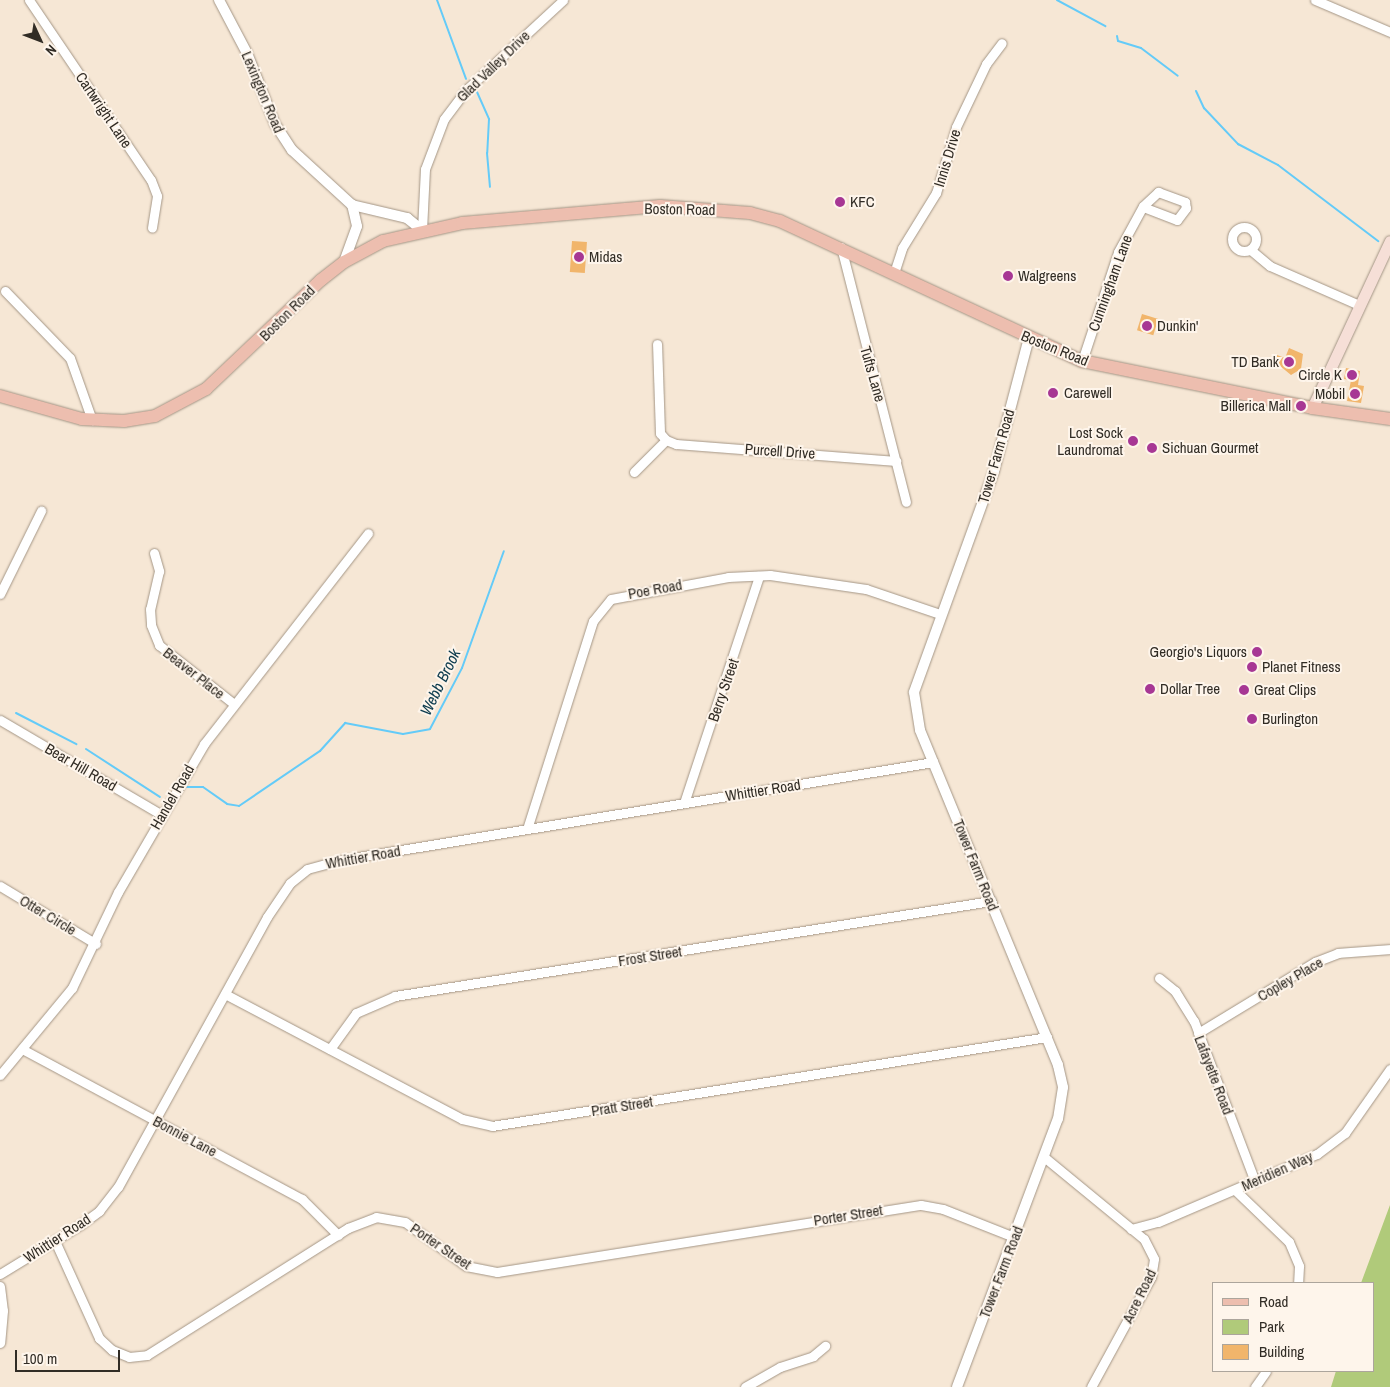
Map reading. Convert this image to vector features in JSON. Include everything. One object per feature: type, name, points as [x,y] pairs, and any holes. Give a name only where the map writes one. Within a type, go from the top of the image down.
[{"type":"main road","name":"Boston Road","points":[[0,396],[92,420],[137,419],[191,400],[225,374],[310,290],[344,262],[383,241],[422,230],[593,210],[686,207],[750,213],[841,247],[1029,338],[1082,361],[1312,408],[1390,419]]},
{"type":"main road","points":[[1312,408],[1390,241]]},
{"type":"street","name":"Cartwright Lane","points":[[29,0],[151,180],[157,196],[152,228]]},
{"type":"street","name":"Lexington Road","points":[[219,0],[286,143],[352,205],[407,218],[422,230]]},
{"type":"street","name":"Glad Valley Drive","points":[[422,230],[425,169],[444,119],[471,85],[564,0]]},
{"type":"street","points":[[1315,0],[1390,32]]},
{"type":"street","name":"Innis Drive","points":[[894,273],[902,248],[936,193],[956,127],[986,64],[1002,43]]},
{"type":"street","points":[[344,262],[357,226],[352,205]]},
{"type":"street","name":"Cunningham Lane","points":[[1082,361],[1118,252],[1143,207]]},
{"type":"street","name":"Tufts Lane","points":[[841,247],[906,502]]},
{"type":"street","points":[[1252,251],[1270,266],[1359,305]]},
{"type":"street","points":[[5,291],[70,358],[92,420]]},
{"type":"street","name":"Tower Farm Road","points":[[957,1387],[1044,1156],[1063,1097],[1062,1077],[933,762],[916,715],[914,692],[940,614],[994,471],[1029,338]]},
{"type":"street","points":[[634,472],[666,440],[660,433],[657,344]]},
{"type":"street","name":"Purcell Drive","points":[[666,440],[676,444],[896,461]]},
{"type":"street","points":[[0,594],[42,511]]},
{"type":"street","name":"Handel Road","points":[[0,1075],[72,988],[96,944],[118,892],[204,744],[368,533]]},
{"type":"street","name":"Beaver Place","points":[[154,554],[159,571],[151,617],[159,645],[234,704]]},
{"type":"street","name":"Poe Road","points":[[527,829],[585,642],[602,607],[621,595],[759,576],[866,589],[940,614]]},
{"type":"street","name":"Berry Street","points":[[684,803],[759,576]]},
{"type":"street","name":"Bear Hill Road","points":[[0,720],[162,815]]},
{"type":"street","name":"Whittier Road","points":[[0,1274],[55,1241],[107,1201],[155,1120],[282,893],[307,869],[340,860],[933,762]]},
{"type":"street","name":"Otter Circle","points":[[0,886],[96,944]]},
{"type":"street","name":"Frost Street","points":[[330,1050],[356,1013],[396,996],[991,901]]},
{"type":"street","name":"Copley Place","points":[[1198,1033],[1315,962],[1338,953],[1390,949]]},
{"type":"street","name":"Lafayette Road","points":[[1159,978],[1182,1000],[1198,1033],[1255,1182]]},
{"type":"street","name":"Pratt Street","points":[[225,994],[462,1119],[492,1126],[1047,1037]]},
{"type":"street","name":"Bonnie Lane","points":[[22,1049],[302,1199],[338,1235]]},
{"type":"street","name":"Meridien Way","points":[[1131,1229],[1255,1182],[1317,1154],[1338,1140],[1366,1108],[1390,1069]]},
{"type":"street","name":"Acre Road","points":[[1044,1156],[1150,1247],[1155,1265],[1091,1387]]},
{"type":"street","points":[[1235,1190],[1289,1242],[1299,1266],[1298,1282]]},
{"type":"street","name":"Porter Street","points":[[55,1241],[99,1338],[112,1350],[129,1357],[147,1355],[338,1235],[367,1219],[396,1218],[466,1266],[497,1272],[906,1206],[943,1209],[1014,1237]]},
{"type":"street","points":[[0,1287],[0,1343]]},
{"type":"street","points":[[745,1387],[780,1367],[813,1356],[825,1346]]},
{"type":"street","points":[[1255,1387],[1265,1372]]},
{"type":"green space","points":[[1390,1205],[1390,1387],[1331,1387],[1336,1372],[1375,1372],[1375,1282],[1361,1282]]},
{"type":"building","name":"Midas","points":[[572,241],[587,242],[585,273],[570,272]]},
{"type":"building","name":"Dunkin'","points":[[1142,314],[1158,319],[1153,335],[1137,330]]},
{"type":"building","name":"TD Bank","points":[[1289,348],[1303,354],[1301,369],[1291,375],[1274,361],[1277,355],[1285,358]]},
{"type":"building","points":[[1346,368],[1360,371],[1358,385],[1364,386],[1361,403],[1347,401],[1351,380],[1344,379]]},
{"type":"waterway","points":[[437,0],[466,79]]},
{"type":"waterway","points":[[1057,0],[1105,26]]},
{"type":"waterway","points":[[1117,36],[1118,41],[1141,48],[1178,76]]},
{"type":"waterway","points":[[1196,91],[1204,108],[1238,144],[1278,165],[1378,241]]},
{"type":"waterway","points":[[477,92],[489,119],[487,153],[490,187]]},
{"type":"waterway","name":"Webb Brook","points":[[187,787],[203,787],[227,804],[239,806],[320,751],[345,723],[403,734],[430,729],[462,668],[504,551]]},
{"type":"waterway","name":"Webb Brook","points":[[16,713],[76,744]]},
{"type":"waterway","name":"Webb Brook","points":[[86,749],[160,797]]},
{"type":"place","name":"KFC","points":[[840,202]]},
{"type":"place","name":"Midas","points":[[579,257]]},
{"type":"place","name":"Walgreens","points":[[1008,276]]},
{"type":"place","name":"Dunkin'","points":[[1147,326]]},
{"type":"place","name":"TD Bank","points":[[1289,362]]},
{"type":"place","name":"Circle K","points":[[1352,375]]},
{"type":"place","name":"Carewell","points":[[1053,393]]},
{"type":"place","name":"Mobil","points":[[1355,394]]},
{"type":"place","name":"Billerica Mall","points":[[1301,406]]},
{"type":"place","name":"Lost Sock Laundromat","points":[[1133,441]]},
{"type":"place","name":"Sichuan Gourmet","points":[[1152,448]]},
{"type":"place","name":"Georgio's Liquors","points":[[1257,652]]},
{"type":"place","name":"Planet Fitness","points":[[1252,667]]},
{"type":"place","name":"Dollar Tree","points":[[1150,689]]},
{"type":"place","name":"Great Clips","points":[[1244,690]]},
{"type":"place","name":"Burlington","points":[[1252,719]]}]
